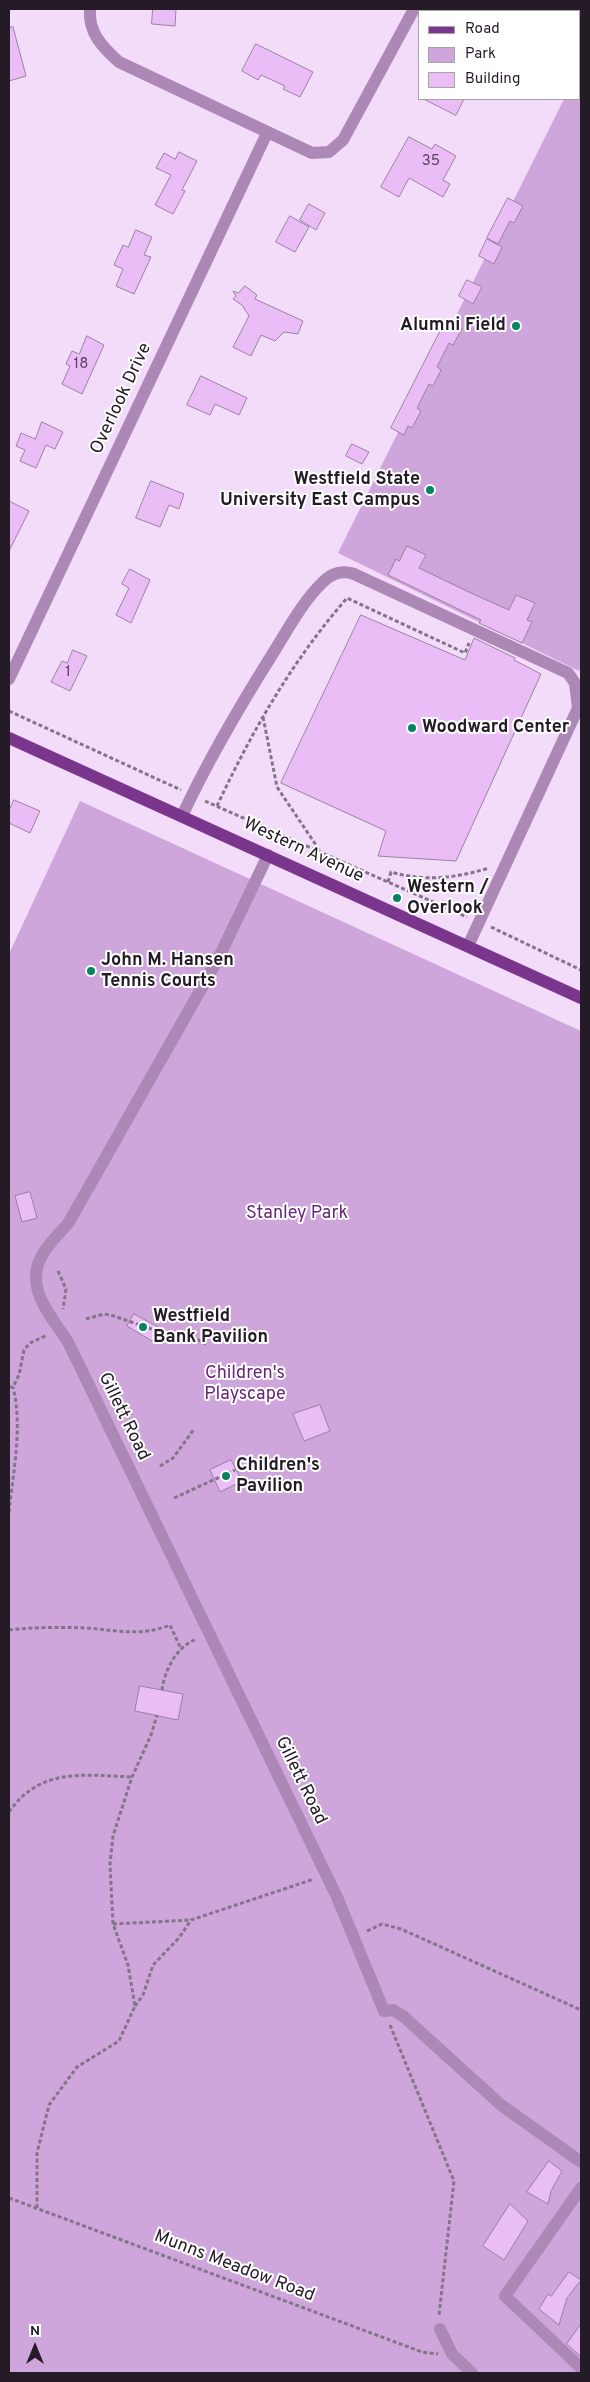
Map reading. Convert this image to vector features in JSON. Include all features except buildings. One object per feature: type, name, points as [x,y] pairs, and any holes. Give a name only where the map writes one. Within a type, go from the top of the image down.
[{"type":"main road","name":"Western Avenue","points":[[9,738],[581,998]]},
{"type":"street","points":[[90,9],[92,31],[103,48],[119,62],[312,153],[329,152],[343,140],[414,9]]},
{"type":"street","name":"Overlook Drive","points":[[9,679],[267,133]]},
{"type":"street","points":[[182,816],[241,704],[289,628],[324,582],[334,574],[347,572],[354,574],[568,673],[575,683],[580,704],[468,946]]},
{"type":"street","name":"Gillett Road","points":[[268,855],[218,959],[69,1222],[41,1257],[36,1274],[36,1286],[50,1318],[68,1342],[326,1875],[384,2011]]},
{"type":"street","points":[[384,2011],[393,2010],[403,2016],[500,2105],[581,2162]]},
{"type":"street","points":[[581,2188],[505,2296],[581,2368]]},
{"type":"street","points":[[440,2329],[452,2354],[472,2373]]},
{"type":"path","points":[[217,806],[263,716],[302,655],[347,598],[464,653],[472,638]]},
{"type":"path","points":[[9,711],[192,795],[480,922],[581,970]]},
{"type":"path","points":[[263,716],[277,787],[322,852]]},
{"type":"path","points":[[388,882],[391,872],[411,878],[445,878],[494,866]]},
{"type":"path","points":[[58,1271],[66,1289],[62,1311]]},
{"type":"path","points":[[86,1319],[104,1314],[111,1315],[160,1332],[183,1332],[206,1344]]},
{"type":"path","points":[[9,1512],[16,1435],[16,1401],[11,1387],[19,1375],[24,1350],[30,1343],[48,1334]]},
{"type":"path","points":[[160,1466],[173,1458],[194,1429]]},
{"type":"path","points":[[174,1498],[235,1470]]},
{"type":"path","points":[[162,1690],[167,1671],[182,1649],[196,1640],[201,1618]]},
{"type":"path","points":[[9,1630],[85,1628],[136,1633],[158,1630],[170,1625],[182,1649]]},
{"type":"path","points":[[135,2006],[128,1966],[112,1924],[110,1864],[113,1836],[132,1778],[151,1735],[157,1716]]},
{"type":"path","points":[[9,1812],[12,1806],[37,1786],[58,1777],[72,1775],[132,1778]]},
{"type":"path","points":[[9,1803],[12,1806]]},
{"type":"path","points":[[112,1924],[191,1920],[326,1875]]},
{"type":"path","points":[[36,2208],[37,2153],[49,2105],[77,2067],[119,2041],[135,2006],[143,1995],[153,1966],[179,1938],[191,1920]]},
{"type":"path","points":[[352,1938],[382,1924],[392,1926],[450,1950],[581,2010]]},
{"type":"path","points":[[384,2011],[454,2181],[440,2301],[440,2329]]},
{"type":"path","name":"Munns Meadow Road","points":[[9,2198],[422,2352],[452,2354]]},
{"type":"green space","name":"Alumni Field","points":[[581,91],[581,667],[579,671],[338,553],[564,100],[580,100]]},
{"type":"green space","name":"Stanley Park","points":[[80,801],[581,1031],[581,2373],[9,2373],[9,954]]},
{"type":"place","name":"Alumni Field","points":[[516,326]]},
{"type":"place","name":"Westfield State University East Campus","points":[[430,490]]},
{"type":"place","name":"Woodward Center","points":[[412,728]]},
{"type":"place","name":"Western / Overlook","points":[[397,898]]},
{"type":"place","name":"John M. Hansen Tennis Courts","points":[[91,971]]},
{"type":"place","name":"Westfield Bank Pavilion","points":[[143,1327]]},
{"type":"place","name":"Children's Pavilion","points":[[226,1476]]},
{"type":"park label","name":"Children's Playscape","points":[[245,1384]]}]
